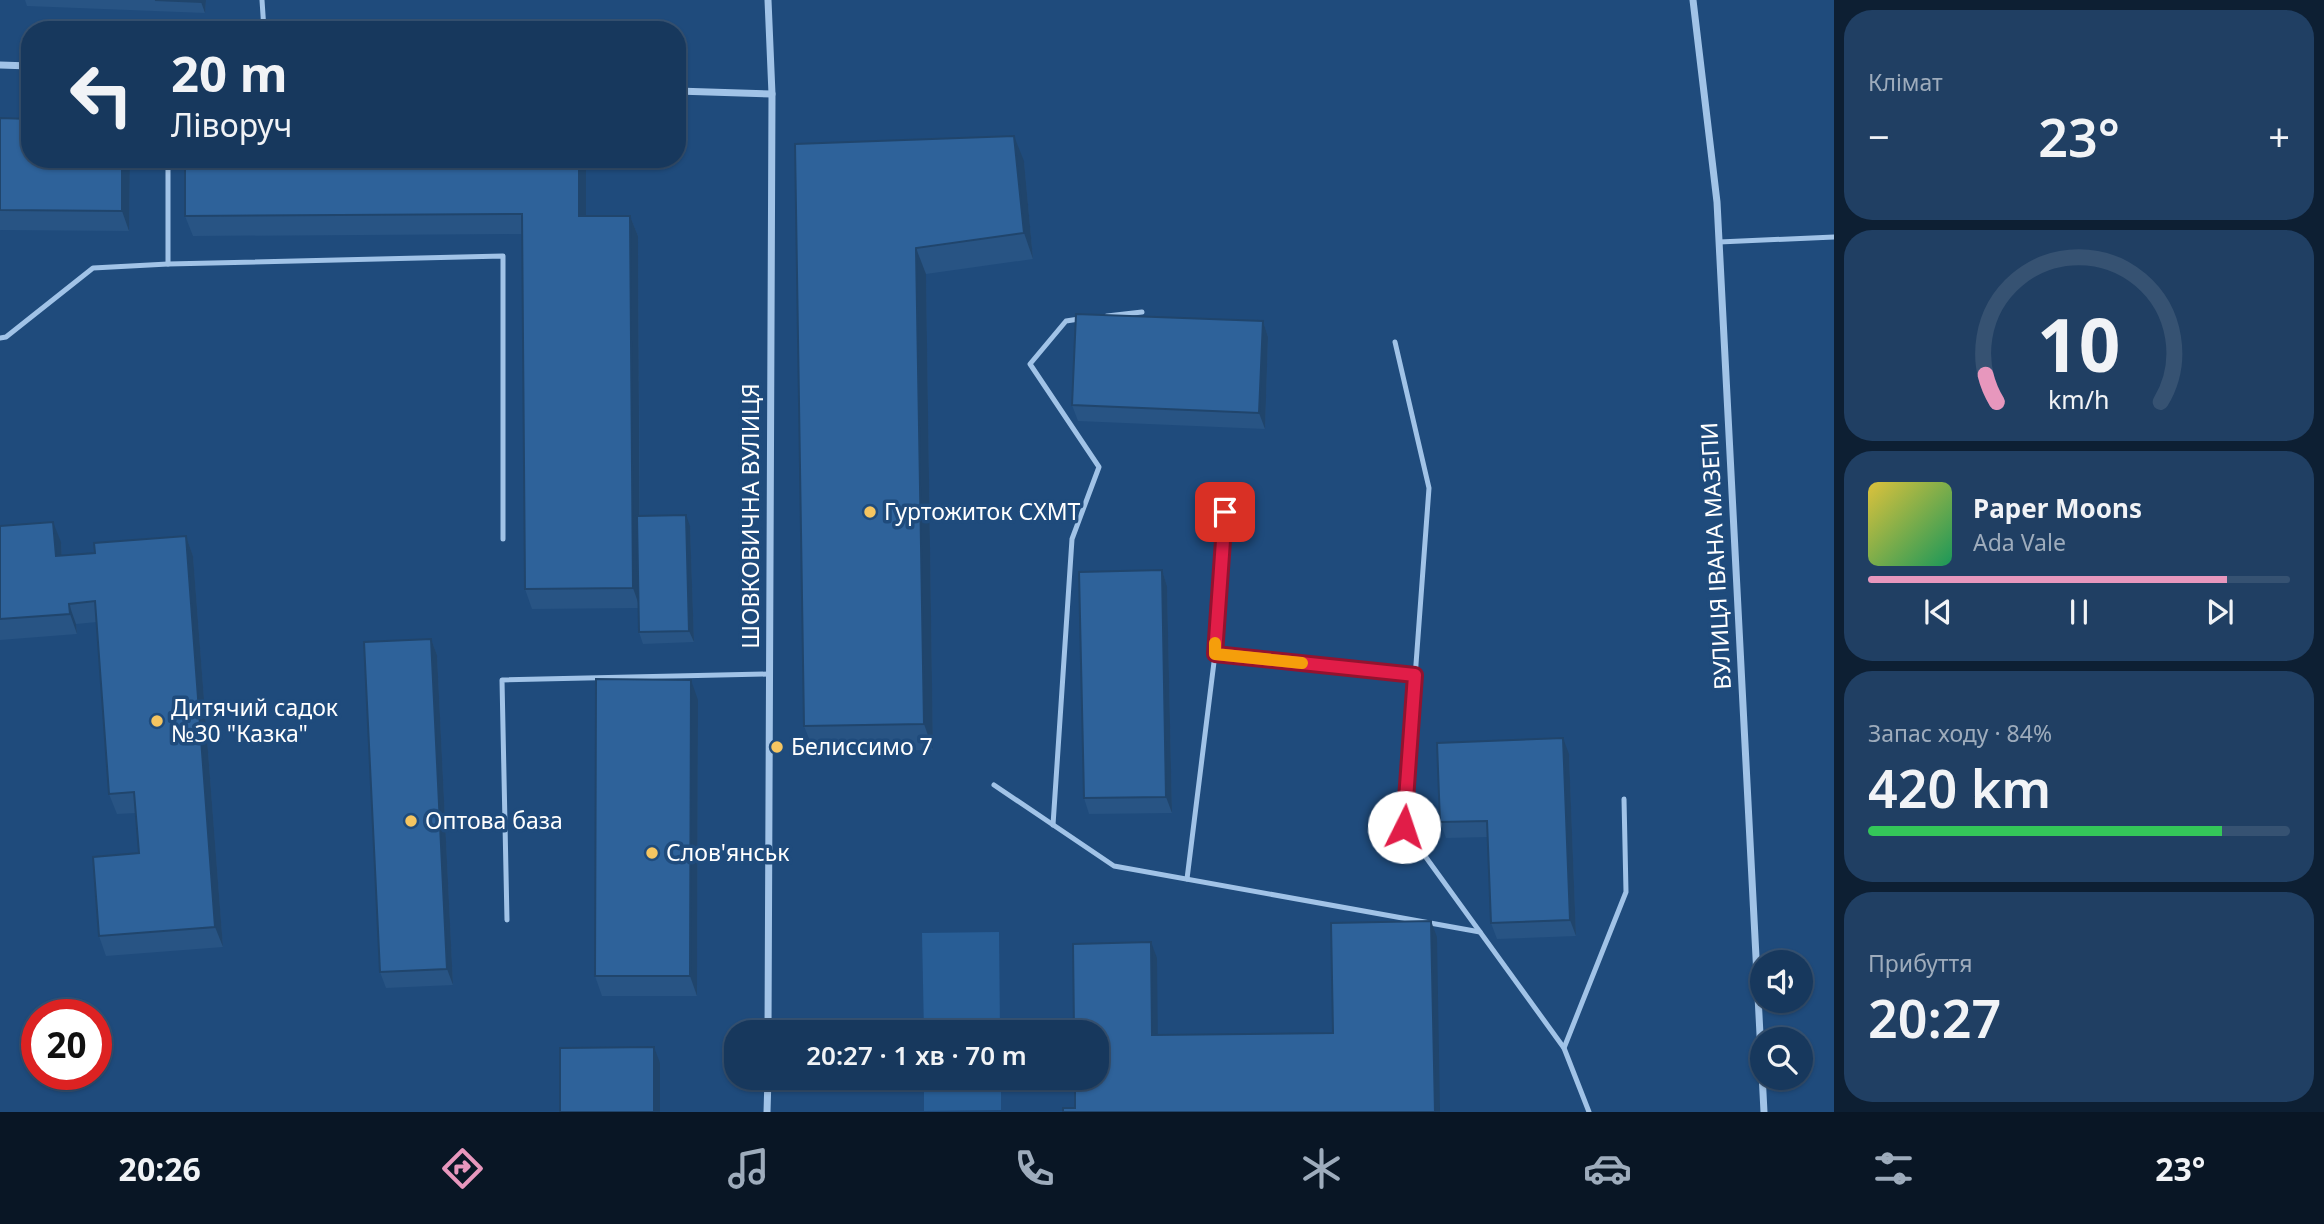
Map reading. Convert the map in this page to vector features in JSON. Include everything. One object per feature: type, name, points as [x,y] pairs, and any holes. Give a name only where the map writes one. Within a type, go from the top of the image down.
[{"type":"street","name":"ШОВКОВИЧНА ВУЛИЦЯ","points":[[768,0],[772,94],[768,1020]]},
{"type":"street","name":"ВУЛИЦЯ ІВАНА МАЗЕПИ","points":[[1693,0],[1717,202],[1764,1112]]},
{"type":"street","points":[[0,65],[21,66]]},
{"type":"street","points":[[686,90],[772,94]]},
{"type":"street","points":[[768,1090],[768,1112]]},
{"type":"lane","points":[[262,0],[263,21]]},
{"type":"lane","points":[[168,168],[168,264]]},
{"type":"lane","points":[[1719,242],[1834,237]]},
{"type":"lane","points":[[0,338],[6,337],[93,268],[503,257],[503,539]]},
{"type":"lane","points":[[1104,316],[1142,312]]},
{"type":"lane","points":[[1054,825],[1073,539],[1099,467],[1030,364],[1066,321],[1092,318]]},
{"type":"lane","points":[[1395,342],[1429,488],[1404,827],[1564,1048],[1589,1112]]},
{"type":"lane","points":[[1187,879],[1215,654],[1225,512]]},
{"type":"lane","points":[[1215,654],[1415,675]]},
{"type":"lane","points":[[507,920],[502,680],[769,674]]},
{"type":"lane","points":[[994,785],[1114,866],[1480,932]]},
{"type":"lane","points":[[1564,1048],[1626,892],[1624,799]]},
{"type":"shaded area","points":[[999,932],[1000,1020],[924,1020],[922,933]]},
{"type":"shaded area","points":[[924,1090],[1001,1090],[1001,1110],[924,1111]]},
{"type":"building","points":[[155,0],[201,0],[201,2]]},
{"type":"building","points":[[0,118],[21,119],[21,168],[122,168],[122,211],[0,210]]},
{"type":"building","name":"Гуртожиток СХМТ","points":[[1014,136],[1024,233],[916,248],[924,724],[804,726],[795,144]]},
{"type":"building","points":[[185,168],[579,168],[579,216],[630,216],[633,588],[525,589],[522,214],[185,216]]},
{"type":"building","points":[[1076,314],[1263,321],[1259,413],[1072,405]]},
{"type":"building","points":[[686,515],[689,631],[639,632],[637,516]]},
{"type":"building","name":"Дитячий садок №30 \"Казка\"","points":[[53,522],[56,556],[95,553],[94,543],[186,536],[215,927],[99,936],[93,857],[139,853],[134,792],[109,794],[95,601],[69,604],[70,614],[0,619],[0,526]]},
{"type":"building","points":[[1162,570],[1166,797],[1084,798],[1079,572]]},
{"type":"building","name":"Оптова база","points":[[431,639],[447,969],[380,972],[364,642]]},
{"type":"building","points":[[596,679],[691,680],[690,976],[595,976]]},
{"type":"building","points":[[1563,738],[1570,920],[1491,923],[1487,821],[1440,822],[1437,743]]},
{"type":"building","points":[[1431,921],[1435,1112],[1063,1112],[1063,1108],[1075,1108],[1075,1090],[1109,1090],[1109,1020],[1074,1020],[1073,944],[1151,942],[1152,1035],[1333,1033],[1331,923]]},
{"type":"building","points":[[654,1047],[654,1112],[560,1112],[560,1048]]},
{"type":"slow traffic","points":[[1215,643],[1215,654],[1302,663]]},
{"type":"place","name":"Гуртожиток СХМТ","points":[[870,512]]},
{"type":"place","name":"Дитячий садок №30 \"Казка\"","points":[[157,721]]},
{"type":"place","name":"Белиссимо 7","points":[[777,747]]},
{"type":"place","name":"Оптова база","points":[[411,821]]},
{"type":"place","name":"Слов'янськ","points":[[652,853]]},
{"type":"route","points":[[1225,512],[1215,654],[1415,675],[1404,827]]}]
